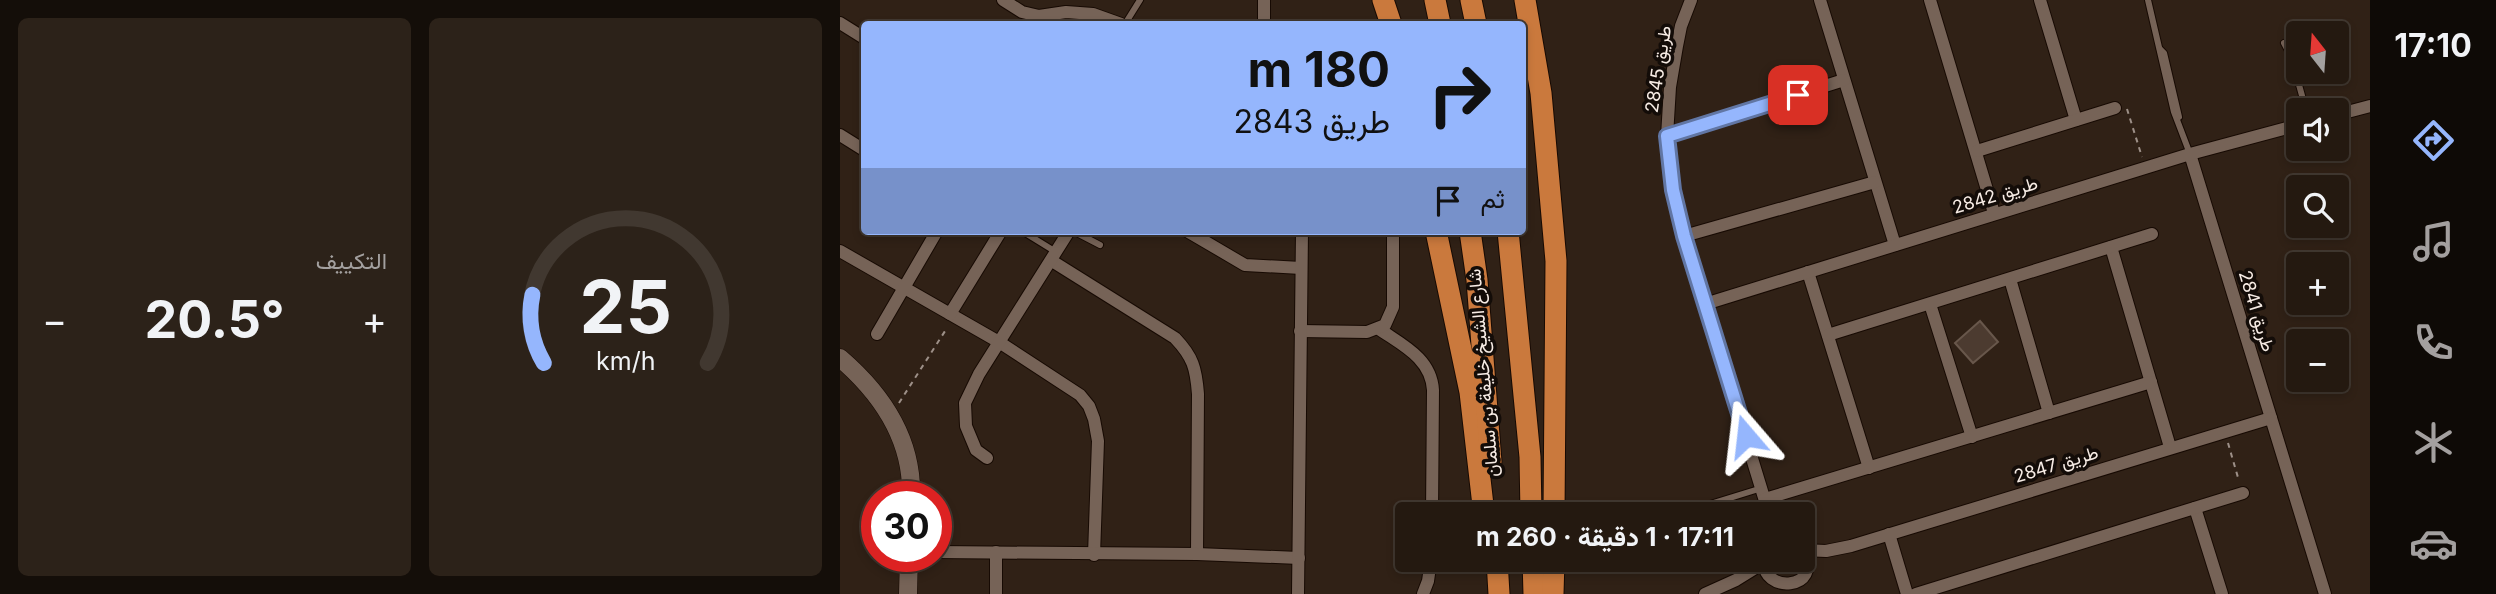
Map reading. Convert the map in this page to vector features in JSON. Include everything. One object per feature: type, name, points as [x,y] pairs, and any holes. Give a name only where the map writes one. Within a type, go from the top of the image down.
[{"type":"highway","points":[[1385,0],[1391,21]]},
{"type":"highway","points":[[1435,0],[1439,21]]},
{"type":"highway","points":[[1471,0],[1475,21]]},
{"type":"highway","points":[[1525,0],[1541,93],[1556,261],[1554,502]]},
{"type":"highway","points":[[1437,235],[1470,392],[1483,502]]},
{"type":"highway","name":"شارع الشيخ خليفة بن سلمان","points":[[1471,235],[1477,280],[1493,502]]},
{"type":"highway","points":[[1508,235],[1530,457],[1531,502]]},
{"type":"highway","points":[[1487,572],[1488,594]]},
{"type":"highway","points":[[1498,572],[1499,594]]},
{"type":"highway","points":[[1533,572],[1534,594]]},
{"type":"highway","points":[[1553,572],[1553,594]]},
{"type":"street","points":[[1003,0],[1039,20],[1066,12],[1093,14],[1114,21]]},
{"type":"street","points":[[1264,0],[1264,21]]},
{"type":"street","name":"طريق 2845","points":[[1691,0],[1681,26],[1670,87],[1667,136],[1673,190],[1684,236],[1766,502]]},
{"type":"street","points":[[1820,0],[1895,245]]},
{"type":"street","points":[[1930,0],[1994,214]]},
{"type":"street","points":[[2039,0],[2076,120]]},
{"type":"street","points":[[840,23],[861,36]]},
{"type":"street","points":[[1667,136],[1844,80]]},
{"type":"street","points":[[2349,112],[2370,106]]},
{"type":"street","points":[[1977,151],[2115,108]]},
{"type":"street","name":"طريق 2842","points":[[1705,304],[2190,154],[2286,128]]},
{"type":"street","points":[[840,135],[861,148]]},
{"type":"street","name":"طريق 2841","points":[[2190,154],[2325,594]]},
{"type":"street","points":[[1684,236],[1875,182]]},
{"type":"street","points":[[1828,335],[2152,234]]},
{"type":"street","points":[[877,334],[935,235]]},
{"type":"street","points":[[952,315],[999,235]]},
{"type":"street","points":[[987,458],[976,450],[966,426],[965,402],[979,374],[1068,235]]},
{"type":"street","points":[[1194,235],[1245,265],[1301,268]]},
{"type":"street","points":[[1298,594],[1302,235]]},
{"type":"street","points":[[1300,331],[1367,332],[1379,328],[1389,320],[1393,307],[1393,235]]},
{"type":"street","points":[[2111,247],[2170,447]]},
{"type":"street","points":[[840,251],[999,342],[1080,395],[1089,406],[1098,441],[1094,555]]},
{"type":"street","points":[[1054,257],[1175,338],[1189,353],[1196,375],[1198,394],[1197,554]]},
{"type":"street","points":[[1808,272],[1869,468]]},
{"type":"street","points":[[2010,279],[2049,413]]},
{"type":"street","points":[[1930,304],[1972,437]]},
{"type":"street","points":[[1379,328],[1419,357],[1431,375],[1432,502]]},
{"type":"street","points":[[840,358],[862,376],[880,397],[906,453],[912,481]]},
{"type":"street","points":[[1775,502],[1869,468],[2151,382]]},
{"type":"street","name":"طريق 2847","points":[[1736,580],[1792,587],[1804,582],[1828,556],[1851,546],[2271,418]]},
{"type":"street","points":[[1916,594],[2243,493]]},
{"type":"street","points":[[2195,508],[2222,594]]},
{"type":"street","points":[[1889,534],[1907,594]]},
{"type":"street","name":"طريق 2847","points":[[1815,551],[1851,546]]},
{"type":"street","points":[[952,552],[1197,554],[1299,558]]},
{"type":"street","points":[[996,552],[996,594]]},
{"type":"street","points":[[908,594],[909,572]]},
{"type":"street","points":[[1423,594],[1430,572]]},
{"type":"street","points":[[1705,594],[1748,572]]},
{"type":"street","points":[[1765,572],[1779,587]]},
{"type":"lane","points":[[1125,21],[1140,0]]},
{"type":"lane","name":"طريق 2841","points":[[2148,0],[2174,112],[2179,119],[2190,154]]},
{"type":"lane","points":[[2284,43],[2291,56],[2303,98]]},
{"type":"lane","points":[[1027,235],[1054,257]]},
{"type":"lane","points":[[1079,235],[1100,245]]},
{"type":"path","points":[[2115,108],[2126,105],[2145,168]]},
{"type":"path","points":[[891,416],[952,315]]},
{"type":"path","points":[[2224,432],[2243,493]]},
{"type":"building","points":[[1980,321],[1998,342],[1973,363],[1955,343]]},
{"type":"route","points":[[1746,436],[1684,236],[1673,190],[1667,136],[1798,95]]}]
